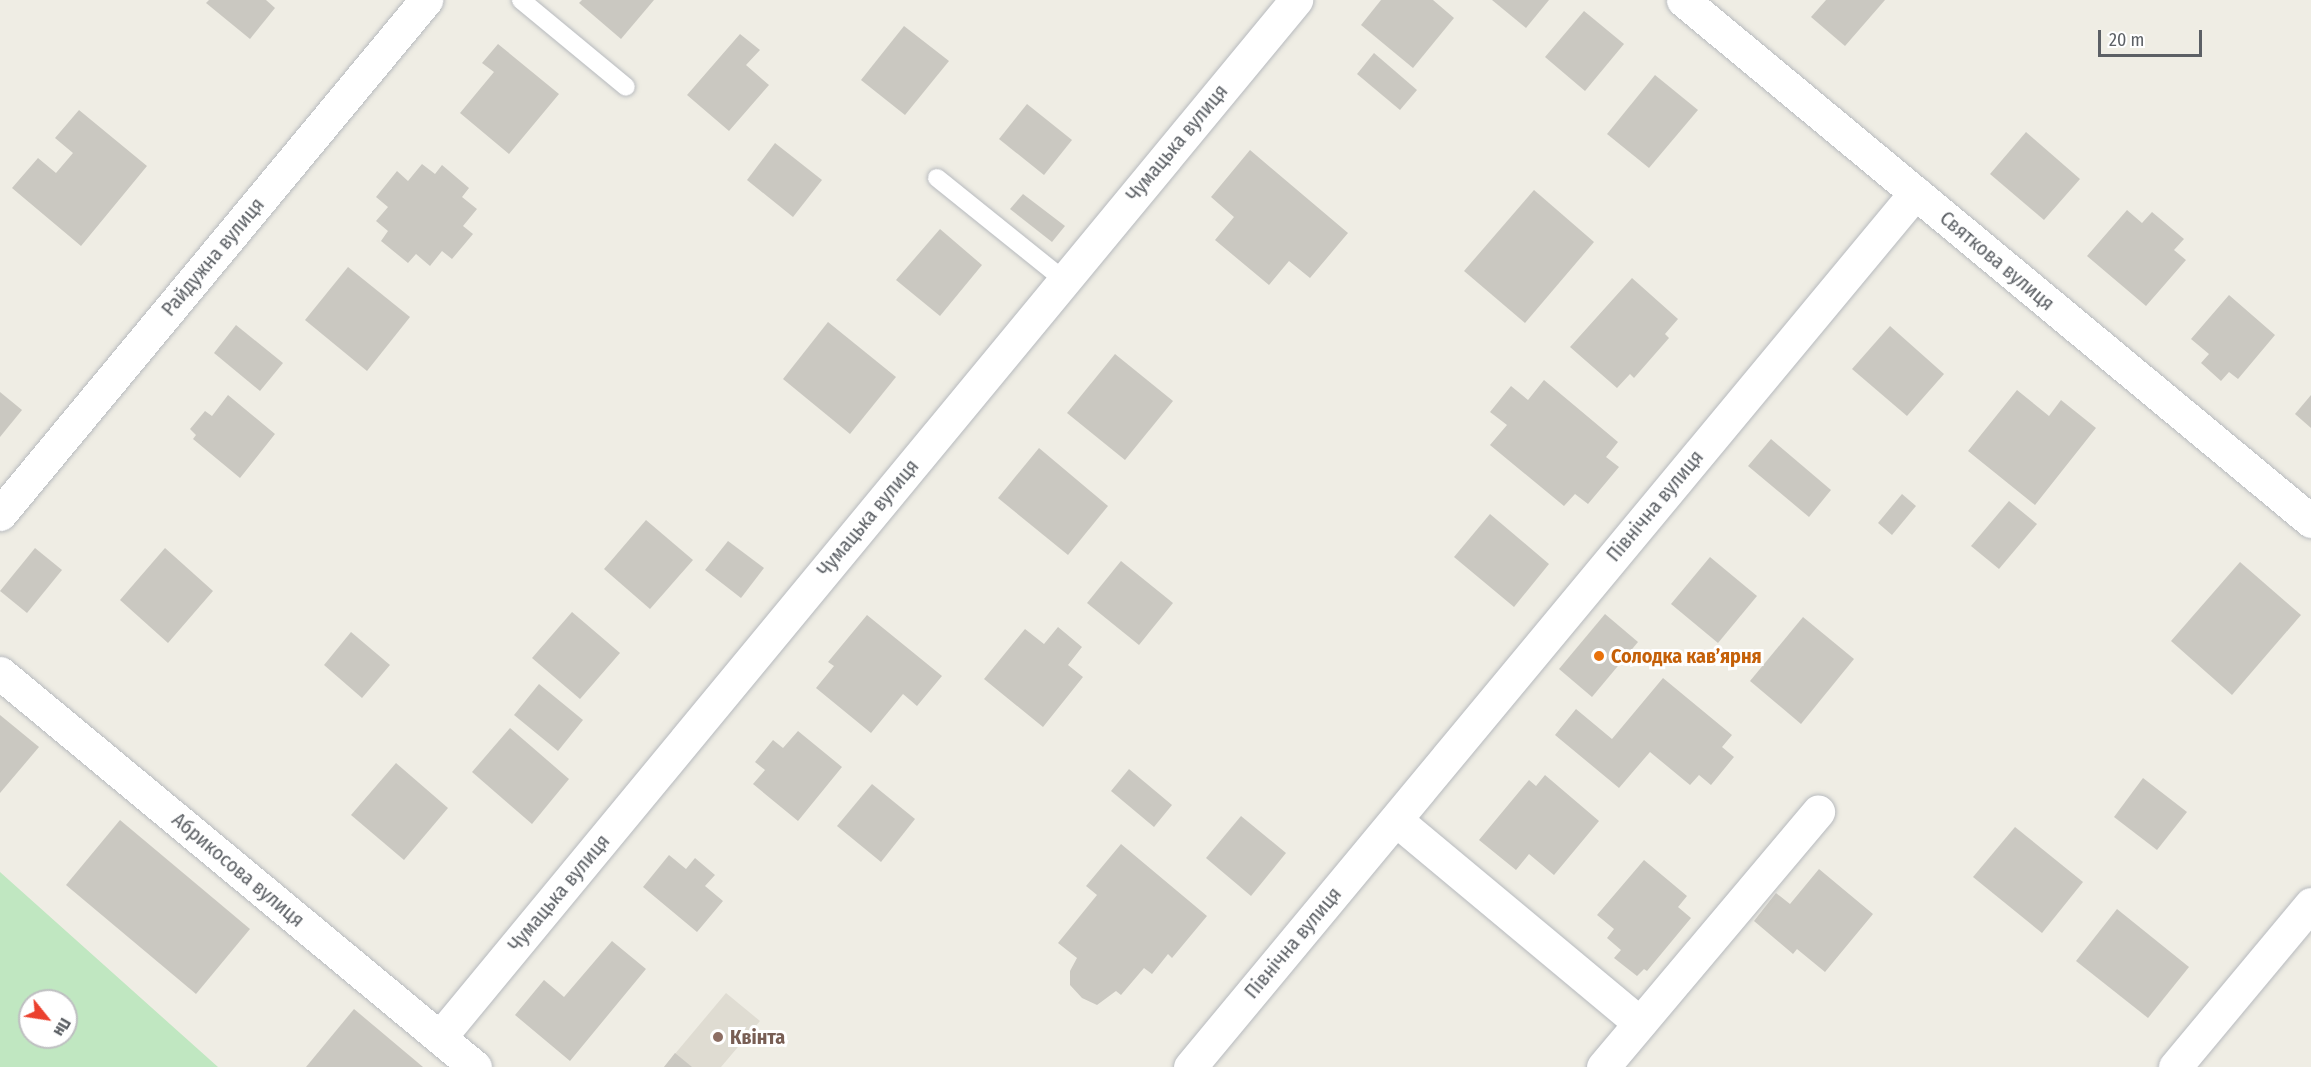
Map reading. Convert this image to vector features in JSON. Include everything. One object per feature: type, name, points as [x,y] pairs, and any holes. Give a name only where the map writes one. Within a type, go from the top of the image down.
[{"type":"street","name":"Райдужна вулиця","points":[[0,514],[426,0]]},
{"type":"street","name":"Чумацька вулиця","points":[[440,1037],[1296,0]]},
{"type":"street","name":"Святкова вулиця","points":[[1683,0],[2311,521]]},
{"type":"street","name":"Північна вулиця","points":[[1190,1067],[1915,193]]},
{"type":"street","name":"Абрикосова вулиця","points":[[0,673],[475,1067]]},
{"type":"street","points":[[1603,1067],[1818,812]]},
{"type":"street","points":[[1396,820],[1640,1023]]},
{"type":"street","points":[[2175,1067],[2311,904]]},
{"type":"lane","points":[[521,0],[626,87]]},
{"type":"lane","points":[[937,178],[1064,280]]},
{"type":"shaded area","name":"Квінта","points":[[726,993],[760,1021],[721,1067],[664,1067]]},
{"type":"green space","points":[[0,872],[218,1067],[0,1067]]},
{"type":"building","points":[[209,0],[266,0],[275,8],[250,39],[206,3]]},
{"type":"building","points":[[582,0],[654,0],[621,39],[579,3]]},
{"type":"building","points":[[1381,0],[1433,0],[1454,18],[1413,68],[1361,25]]},
{"type":"building","points":[[1492,0],[1549,0],[1526,28]]},
{"type":"building","points":[[1826,0],[1885,0],[1845,46],[1811,17]]},
{"type":"building","points":[[1584,11],[1624,44],[1585,91],[1545,57]]},
{"type":"building","points":[[904,26],[949,61],[905,115],[861,80]]},
{"type":"building","points":[[740,34],[760,50],[746,65],[769,85],[729,131],[687,95]]},
{"type":"building","points":[[498,44],[559,94],[509,154],[460,113],[494,72],[482,63]]},
{"type":"building","points":[[1374,53],[1417,90],[1400,110],[1357,74]]},
{"type":"building","points":[[1655,75],[1698,110],[1649,168],[1607,134]]},
{"type":"building","points":[[1027,104],[1072,140],[1044,175],[999,139]]},
{"type":"building","points":[[79,110],[147,166],[81,246],[12,188],[38,158],[56,173],[73,153],[55,138]]},
{"type":"building","points":[[2026,132],[2080,179],[2044,220],[1990,174]]},
{"type":"building","points":[[775,143],[822,180],[793,217],[747,180]]},
{"type":"building","points":[[1250,150],[1348,233],[1310,278],[1289,261],[1269,285],[1215,240],[1234,217],[1211,197]]},
{"type":"building","points":[[422,164],[435,174],[442,165],[469,188],[462,197],[477,209],[463,226],[473,234],[452,259],[442,251],[430,266],[416,254],[408,263],[381,241],[388,231],[376,221],[388,207],[376,197],[397,171],[408,181]]},
{"type":"building","points":[[1534,190],[1594,242],[1525,323],[1464,271]]},
{"type":"building","points":[[1023,194],[1065,226],[1052,242],[1010,209]]},
{"type":"building","points":[[2127,210],[2142,223],[2152,212],[2184,239],[2174,250],[2186,260],[2146,306],[2087,256]]},
{"type":"building","points":[[940,229],[982,265],[940,316],[896,280]]},
{"type":"building","points":[[348,267],[410,317],[367,371],[305,320]]},
{"type":"building","points":[[1632,278],[1678,319],[1665,334],[1669,338],[1634,378],[1630,374],[1617,388],[1570,347]]},
{"type":"building","points":[[2229,295],[2275,335],[2238,379],[2229,372],[2221,381],[2201,363],[2209,354],[2191,339]]},
{"type":"building","points":[[828,322],[896,377],[850,434],[783,379]]},
{"type":"building","points":[[236,325],[283,363],[260,391],[214,353]]},
{"type":"building","points":[[1890,326],[1944,374],[1907,416],[1852,369]]},
{"type":"building","points":[[1115,354],[1173,401],[1125,460],[1067,413]]},
{"type":"building","points":[[1544,380],[1618,442],[1606,457],[1619,467],[1588,504],[1575,494],[1564,506],[1490,445],[1507,425],[1490,412],[1511,386],[1528,400]]},
{"type":"building","points":[[2017,390],[2049,416],[2061,400],[2096,428],[2035,505],[1968,451]]},
{"type":"building","points":[[0,392],[22,410],[0,437]]},
{"type":"building","points":[[228,395],[275,434],[240,478],[193,439],[196,435],[190,429],[205,411],[212,416]]},
{"type":"building","points":[[2311,395],[2311,428],[2295,414]]},
{"type":"building","points":[[1771,439],[1831,490],[1809,517],[1748,466]]},
{"type":"building","points":[[1039,448],[1108,506],[1068,555],[998,498]]},
{"type":"building","points":[[1902,494],[1916,506],[1892,535],[1878,523]]},
{"type":"building","points":[[2009,501],[2037,524],[1999,569],[1971,546]]},
{"type":"building","points":[[1490,514],[1549,564],[1514,607],[1454,557]]},
{"type":"building","points":[[646,520],[693,560],[650,609],[604,569]]},
{"type":"building","points":[[728,541],[764,568],[741,598],[705,570]]},
{"type":"building","points":[[35,548],[62,570],[27,613],[0,591]]},
{"type":"building","points":[[165,548],[213,591],[168,643],[120,600]]},
{"type":"building","points":[[1710,557],[1757,596],[1718,643],[1671,604]]},
{"type":"building","points":[[1121,561],[1173,603],[1139,645],[1087,603]]},
{"type":"building","points":[[2240,562],[2301,615],[2232,695],[2171,641]]},
{"type":"building","points":[[572,612],[620,653],[580,699],[532,658]]},
{"type":"building","name":"Солодка кав’ярня","points":[[1605,614],[1638,642],[1592,697],[1559,669]]},
{"type":"building","points":[[867,615],[942,676],[917,706],[903,694],[871,733],[816,688],[834,666],[828,662]]},
{"type":"building","points":[[1803,617],[1854,659],[1801,724],[1750,681]]},
{"type":"building","points":[[1058,627],[1082,647],[1068,665],[1083,677],[1043,727],[984,679],[1025,629],[1044,644]]},
{"type":"building","points":[[351,632],[390,665],[362,698],[324,665]]},
{"type":"building","points":[[1663,678],[1732,735],[1722,747],[1734,757],[1711,785],[1699,775],[1690,785],[1650,752],[1619,788],[1555,735],[1576,709],[1612,739]]},
{"type":"building","points":[[539,684],[583,720],[558,751],[514,715]]},
{"type":"building","points":[[0,715],[39,747],[0,793]]},
{"type":"building","points":[[510,728],[569,779],[532,824],[472,772]]},
{"type":"building","points":[[798,731],[842,767],[798,821],[753,784],[765,770],[755,762],[773,740],[783,748]]},
{"type":"building","points":[[396,763],[448,808],[404,860],[351,815]]},
{"type":"building","points":[[1129,769],[1172,805],[1154,827],[1111,791]]},
{"type":"building","points":[[1545,775],[1599,821],[1554,875],[1529,854],[1516,870],[1479,840],[1529,780],[1536,786]]},
{"type":"building","points":[[2143,778],[2187,812],[2157,850],[2114,817]]},
{"type":"building","points":[[872,784],[915,819],[881,862],[837,826]]},
{"type":"building","points":[[1241,816],[1286,853],[1251,896],[1206,858]]},
{"type":"building","points":[[120,820],[250,929],[196,994],[66,885]]},
{"type":"building","points":[[2015,827],[2083,882],[2042,933],[1973,877]]},
{"type":"building","points":[[1121,844],[1207,916],[1172,958],[1168,954],[1152,974],[1144,968],[1121,995],[1116,991],[1097,1005],[1082,998],[1070,985],[1070,971],[1077,958],[1058,943],[1097,895],[1086,886]]},
{"type":"building","points":[[669,855],[686,869],[695,858],[715,875],[705,886],[723,901],[697,932],[643,887]]},
{"type":"building","points":[[1644,860],[1687,896],[1678,907],[1691,918],[1647,971],[1644,969],[1637,976],[1614,958],[1621,950],[1607,938],[1614,929],[1597,915]]},
{"type":"building","points":[[1819,869],[1873,914],[1825,972],[1797,949],[1793,954],[1754,921],[1776,893],[1790,904]]},
{"type":"building","points":[[2117,909],[2189,967],[2148,1018],[2076,961]]},
{"type":"building","points":[[612,941],[646,969],[570,1061],[515,1015],[544,980],[564,997]]},
{"type":"building","points":[[354,1009],[423,1067],[306,1067]]},
{"type":"building","points":[[675,1053],[692,1067],[664,1067]]},
{"type":"place","name":"Солодка кав’ярня","points":[[1599,656]]},
{"type":"place","name":"Квінта","points":[[718,1037]]}]
